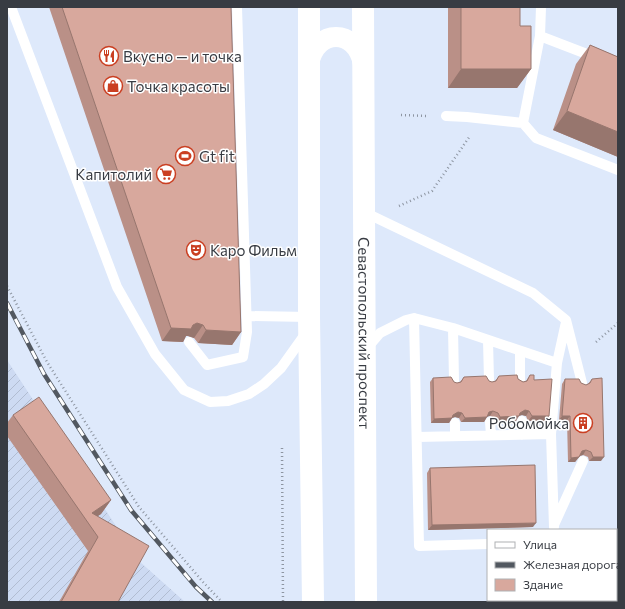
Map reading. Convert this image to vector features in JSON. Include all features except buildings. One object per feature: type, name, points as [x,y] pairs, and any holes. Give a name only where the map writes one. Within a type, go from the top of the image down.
[{"type":"main road","name":"Севастопольский проспект","points":[[308,7],[309,323],[313,602]]},
{"type":"main road","name":"Севастопольский проспект","points":[[362,7],[366,602]]},
{"type":"street","name":"Севастопольский проспект","points":[[309,64],[311,54],[317,45],[326,39],[336,37],[346,39],[355,45],[361,53],[363,64]]},
{"type":"lane","points":[[11,7],[117,287],[155,354],[184,390],[210,402],[228,401],[249,394],[264,384],[281,368],[309,323],[247,316]]},
{"type":"lane","points":[[189,342],[207,365],[243,357],[248,332],[237,7]]},
{"type":"lane","points":[[523,123],[540,36],[541,7]]},
{"type":"lane","points":[[540,36],[618,66]]},
{"type":"lane","points":[[446,116],[523,123],[536,138],[618,170]]},
{"type":"lane","points":[[364,212],[533,293],[566,320],[582,383]]},
{"type":"lane","points":[[364,352],[380,333],[406,320],[414,318],[453,328],[557,362]]},
{"type":"lane","points":[[414,318],[419,546],[487,544]]},
{"type":"lane","points":[[552,529],[551,434],[557,362],[566,320]]},
{"type":"lane","points":[[453,328],[454,381]]},
{"type":"lane","points":[[488,340],[489,380]]},
{"type":"lane","points":[[520,351],[520,380]]},
{"type":"lane","points":[[522,421],[522,435]]},
{"type":"lane","points":[[490,422],[490,435]]},
{"type":"lane","points":[[455,423],[455,436]]},
{"type":"lane","points":[[417,437],[551,434]]},
{"type":"lane","points":[[552,529],[584,462]]},
{"type":"path","points":[[401,115],[446,116]]},
{"type":"path","points":[[399,206],[432,191],[482,119]]},
{"type":"path","points":[[7,286],[47,362],[139,507],[222,602]]},
{"type":"path","points":[[596,342],[618,323]]},
{"type":"path","points":[[282,448],[283,602]]},
{"type":"shaded area","points":[[7,360],[139,561],[185,602],[7,602]]},
{"type":"shaded area","points":[[618,557],[618,602],[609,602],[617,601]]},
{"type":"railway","points":[[7,303],[44,374],[131,510],[196,587],[212,602]]},
{"type":"place","name":"Вкусно — и точка","points":[[109,56]]},
{"type":"place","name":"Точка красоты","points":[[113,86]]},
{"type":"place","name":"Gt fit","points":[[185,156]]},
{"type":"place","name":"Капитолий","points":[[166,174]]},
{"type":"place","name":"Каро Фильм","points":[[196,250]]},
{"type":"place","name":"Робомойка","points":[[583,423]]}]
